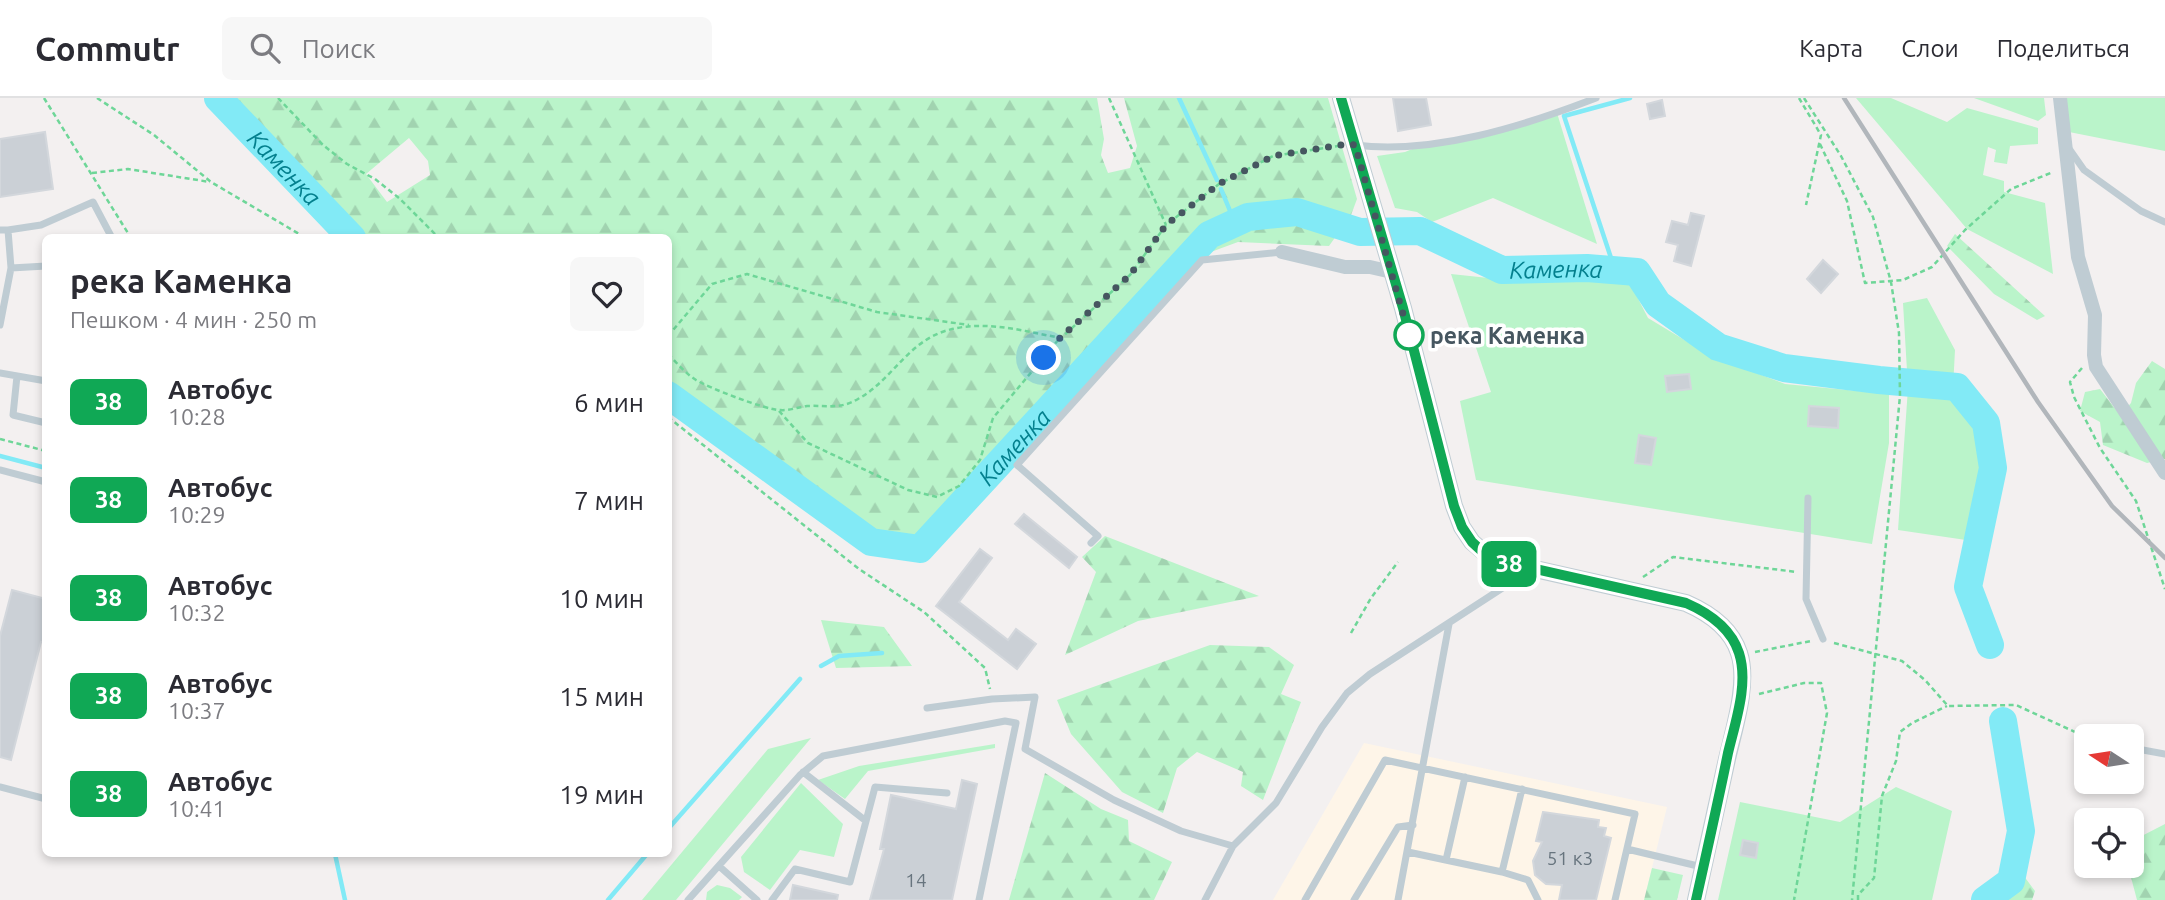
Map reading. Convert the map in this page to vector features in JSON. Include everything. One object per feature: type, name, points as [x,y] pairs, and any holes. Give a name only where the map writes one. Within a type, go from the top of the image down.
[{"type":"street","points":[[1341,98],[1387,252],[1454,506],[1462,527],[1472,542],[1485,554],[1518,567],[1686,603],[1720,623],[1740,655],[1740,699],[1696,900]]},
{"type":"street","points":[[2060,98],[2078,257],[2095,315],[2096,367],[2165,473]]},
{"type":"street","points":[[1282,252],[1345,267],[1392,272]]},
{"type":"lane","points":[[1355,145],[1422,145],[1479,136],[1557,113],[1596,98]]},
{"type":"lane","points":[[2067,147],[2084,170],[2141,211],[2165,222]]},
{"type":"lane","points":[[0,325],[11,268],[4,230],[41,225],[93,202],[110,234]]},
{"type":"lane","points":[[1091,543],[1098,536],[1017,465],[1202,260],[1282,252]]},
{"type":"lane","points":[[11,268],[42,266]]},
{"type":"lane","points":[[0,373],[42,380]]},
{"type":"lane","points":[[17,376],[13,415],[42,422]]},
{"type":"lane","points":[[0,470],[42,481]]},
{"type":"lane","points":[[1808,498],[1806,599],[1823,639]]},
{"type":"lane","points":[[1205,900],[1233,846],[1276,803],[1322,727],[1347,693],[1370,674],[1504,587],[1518,567]]},
{"type":"lane","points":[[1398,900],[1449,624]]},
{"type":"lane","points":[[927,708],[992,699],[1035,697],[1025,749],[1114,800],[1159,821],[1181,831],[1233,846]]},
{"type":"lane","points":[[688,900],[803,772],[824,756],[1005,720],[1016,723],[978,900]]},
{"type":"lane","points":[[2144,750],[2165,754]]},
{"type":"lane","points":[[1306,900],[1385,760],[1635,814],[1615,900]]},
{"type":"lane","points":[[803,772],[866,821]]},
{"type":"lane","points":[[1446,860],[1465,777]]},
{"type":"lane","points":[[0,787],[42,798]]},
{"type":"lane","points":[[772,900],[795,869],[850,882],[875,787],[947,793]]},
{"type":"lane","points":[[1502,872],[1522,789]]},
{"type":"lane","points":[[1354,900],[1398,827],[1413,825]]},
{"type":"lane","points":[[1627,849],[1703,867]]},
{"type":"lane","points":[[1408,852],[1528,880],[1538,900]]},
{"type":"lane","points":[[719,866],[757,900]]},
{"type":"path","points":[[44,98],[129,234]]},
{"type":"path","points":[[97,98],[154,135],[211,182],[299,234]]},
{"type":"path","points":[[278,98],[323,145],[391,192],[435,234]]},
{"type":"path","points":[[1108,98],[1166,225]]},
{"type":"path","points":[[1799,98],[1822,135],[1806,205]]},
{"type":"path","points":[[1804,98],[1841,156],[1873,217],[1891,282],[1899,333],[1900,396],[1852,900]]},
{"type":"path","points":[[1820,144],[1847,201],[1865,283],[1903,280],[1932,267],[1967,229],[2011,189],[2067,166]]},
{"type":"path","points":[[672,358],[696,380],[779,411],[808,443],[908,490],[937,497],[959,486],[980,460],[993,418],[1060,338],[1130,275],[1166,225],[1219,184],[1273,156],[1355,145]]},
{"type":"path","points":[[92,173],[128,169],[211,182]]},
{"type":"path","points":[[672,331],[712,284],[747,274],[877,312],[1060,338]]},
{"type":"path","points":[[779,411],[808,406],[834,408],[857,400],[877,386],[903,357],[926,340],[945,331],[971,326]]},
{"type":"path","points":[[2094,355],[2070,382],[2074,397],[2100,448],[2136,501],[2165,589]]},
{"type":"path","points":[[672,420],[859,569],[924,612],[985,668],[992,699]]},
{"type":"path","points":[[0,439],[42,450]]},
{"type":"path","points":[[1625,589],[1673,557],[1806,573]]},
{"type":"path","points":[[1351,633],[1371,598],[1398,562]]},
{"type":"path","points":[[1740,655],[1823,639],[1851,649],[1902,661],[1948,706]]},
{"type":"path","points":[[1740,699],[1804,683],[1821,683],[1827,713],[1794,900]]},
{"type":"path","points":[[1858,900],[1858,895],[1874,878],[1882,796],[1896,761],[1900,732],[1912,723],[1948,706],[2016,705],[2074,732]]},
{"type":"shaded area","points":[[1364,743],[1667,807],[1644,900],[1273,900]]},
{"type":"green space","points":[[231,98],[1097,98],[1104,139],[1101,155],[1108,173],[1130,168],[1137,146],[1124,98],[1328,98],[1357,199],[1351,215],[1329,246],[1238,242],[1200,256],[924,548],[877,533],[672,385],[672,234],[360,234]],"holes":[[[409,138],[428,161],[430,175],[387,202],[366,174]]]},
{"type":"green space","points":[[1856,98],[1891,98],[1947,122],[1967,108],[2038,128],[2038,144],[2010,146],[2007,164],[1994,162],[1996,150],[1988,147],[1983,175],[2004,181],[2004,192],[2045,203],[2053,274],[1967,229]]},
{"type":"green space","points":[[1974,98],[2044,98],[2046,115],[2038,121]]},
{"type":"green space","points":[[2060,98],[2165,98],[2165,151],[2064,131]]},
{"type":"green space","points":[[1557,113],[1597,244],[1493,198],[1432,222],[1417,212],[1395,208],[1377,156],[1405,152],[1422,145],[1479,136]]},
{"type":"green space","points":[[1955,234],[2045,316],[2037,320],[1994,294],[1947,246]]},
{"type":"green space","points":[[1451,274],[1498,279],[1590,278],[1630,283],[1648,318],[1711,356],[1785,384],[1889,394],[1889,443],[1872,544],[1476,480],[1460,401],[1491,392]]},
{"type":"green space","points":[[1927,298],[1955,350],[1953,388],[1980,423],[1987,453],[1982,497],[1966,540],[1898,530],[1908,388],[1903,303]]},
{"type":"green space","points":[[2152,361],[2165,369],[2165,459],[2147,463],[2103,445],[2100,422],[2080,411],[2085,392],[2100,389],[2120,415],[2131,403],[2136,383]]},
{"type":"green space","points":[[1105,536],[1259,596],[1138,621],[1065,655],[1096,572],[1082,557]]},
{"type":"green space","points":[[821,620],[884,627],[912,666],[836,668]]},
{"type":"green space","points":[[1210,645],[1269,647],[1294,665],[1281,694],[1301,702],[1263,800],[1241,786],[1243,772],[1197,752],[1177,768],[1163,813],[1122,792],[1071,734],[1057,700]]},
{"type":"green space","points":[[811,738],[676,900],[642,900],[768,749]]},
{"type":"green space","points":[[995,744],[995,748],[868,771],[845,799],[818,780],[859,766]]},
{"type":"green space","points":[[1045,773],[1101,809],[1128,820],[1129,841],[1172,862],[1154,900],[1009,900]]},
{"type":"green space","points":[[801,783],[843,824],[834,857],[800,850],[770,890],[744,872],[741,857]]},
{"type":"green space","points":[[1896,787],[1952,811],[1932,900],[1718,900],[1740,802],[1840,822]]},
{"type":"green space","points":[[2165,824],[2165,900],[2137,900],[2131,878],[2144,878],[2144,835]]},
{"type":"green space","points":[[1652,868],[1683,875],[1677,900],[1644,900]]},
{"type":"green space","points":[[2018,868],[2035,891],[2032,900],[1975,900]]},
{"type":"green space","points":[[717,885],[730,888],[742,897],[739,900],[706,900],[707,892]]},
{"type":"building","points":[[1393,98],[1426,98],[1431,125],[1398,131]]},
{"type":"building","points":[[1662,100],[1665,116],[1650,119],[1647,104]]},
{"type":"building","points":[[45,132],[53,189],[0,197],[0,139]]},
{"type":"building","points":[[1691,213],[1704,216],[1691,266],[1674,261],[1678,245],[1666,242],[1672,221],[1688,225]]},
{"type":"building","points":[[1823,260],[1838,274],[1821,293],[1807,279]]},
{"type":"building","points":[[1689,374],[1691,389],[1667,392],[1665,376]]},
{"type":"building","points":[[1809,406],[1839,408],[1838,428],[1808,426]]},
{"type":"building","points":[[1639,435],[1656,438],[1651,465],[1635,463]]},
{"type":"building","points":[[1024,514],[1077,557],[1069,568],[1015,524]]},
{"type":"building","points":[[980,549],[992,558],[959,602],[1008,640],[1016,629],[1036,644],[1017,669],[936,606]]},
{"type":"building","points":[[12,590],[42,598],[42,642],[11,760],[0,757],[0,636]]},
{"type":"building","points":[[962,780],[977,784],[952,900],[870,900],[884,849],[880,849],[891,795],[956,809]]},
{"type":"building","points":[[1543,812],[1599,820],[1598,827],[1606,828],[1604,836],[1611,838],[1596,900],[1559,900],[1562,885],[1546,884],[1535,875],[1533,861],[1542,842],[1536,841]]},
{"type":"building","points":[[1743,840],[1758,843],[1756,858],[1740,855]]},
{"type":"building","points":[[793,885],[838,895],[837,900],[790,900]]},
{"type":"waterway","name":"Каменка","points":[[218,98],[348,234]]},
{"type":"waterway","points":[[1179,98],[1217,180]]},
{"type":"waterway","points":[[1615,270],[1564,116],[1630,98]]},
{"type":"waterway","points":[[1221,189],[1235,223]]},
{"type":"waterway","name":"Каменка","points":[[672,398],[871,542],[920,549],[1209,235],[1248,217],[1297,212],[1360,232],[1420,231],[1502,270],[1587,268],[1637,272],[1658,304],[1718,347],[1784,368],[1957,387],[1986,423],[1993,468],[1968,587],[1990,645]]},
{"type":"waterway","points":[[0,456],[42,467]]},
{"type":"waterway","points":[[821,666],[839,656],[882,653]]},
{"type":"waterway","points":[[672,824],[800,679]]},
{"type":"waterway","name":"Каменка","points":[[1985,900],[2011,881],[2021,831],[2003,721]]},
{"type":"waterway","points":[[336,857],[345,900]]},
{"type":"waterway","points":[[608,900],[644,857]]},
{"type":"railway","points":[[1844,98],[2038,402],[2112,506],[2165,558]]},
{"type":"bus line","name":"38","points":[[1341,98],[1403,308],[1454,506],[1462,527],[1472,542],[1485,554],[1518,567],[1686,603],[1720,623],[1740,655],[1740,699],[1696,900]]},
{"type":"place","name":"река Каменка","points":[[1409,335]]},
{"type":"route","points":[[1044,358],[1060,338],[1130,275],[1166,225],[1219,184],[1273,156],[1347,144],[1355,145],[1409,335]]}]
